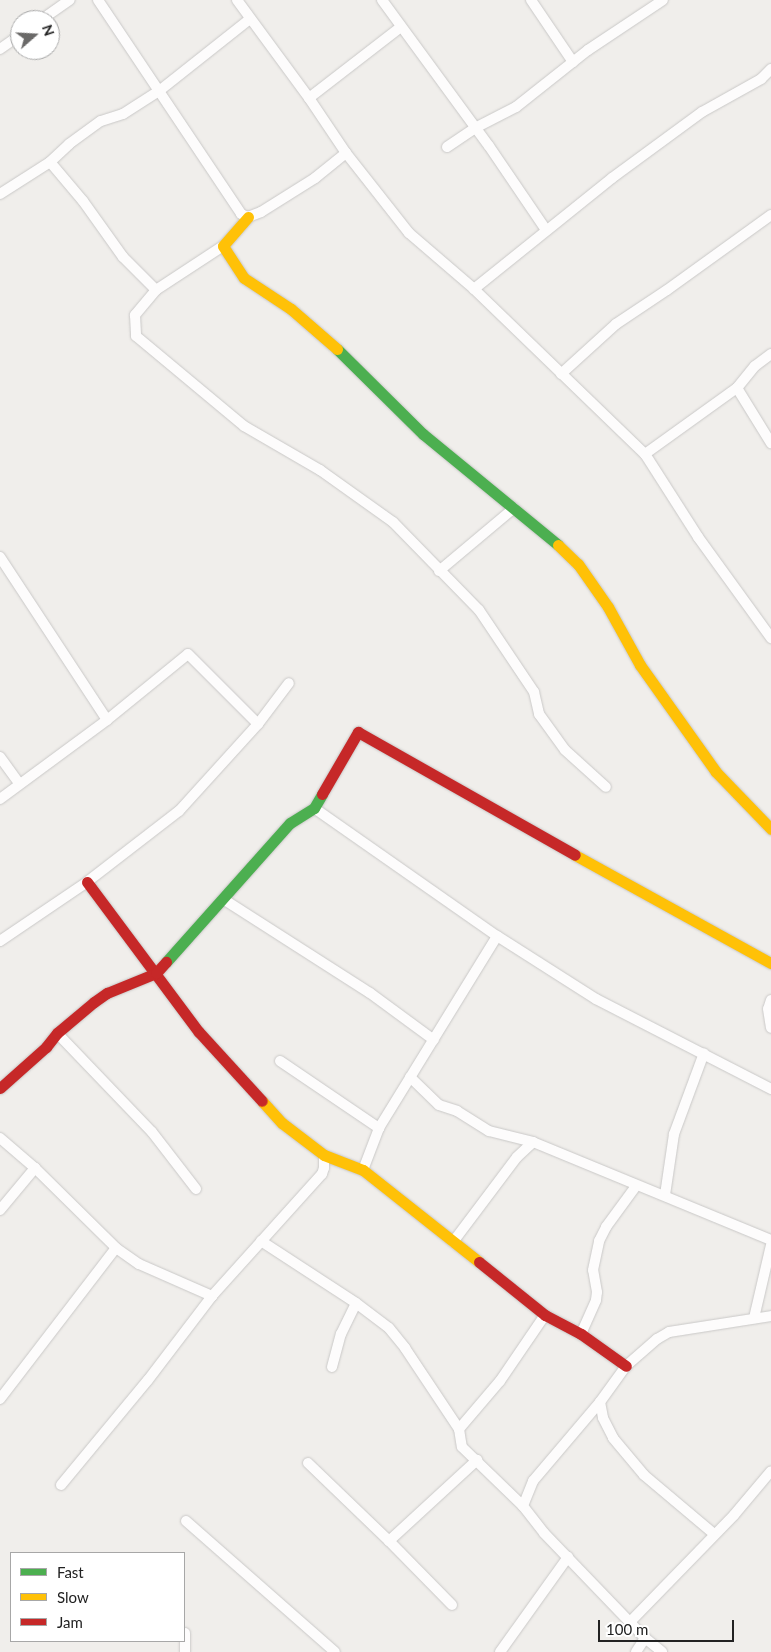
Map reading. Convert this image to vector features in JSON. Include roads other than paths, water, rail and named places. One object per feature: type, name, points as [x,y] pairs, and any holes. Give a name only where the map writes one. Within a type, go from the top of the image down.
[{"type":"street","points":[[56,10],[70,0]]},
{"type":"street","points":[[98,0],[241,214],[248,217]]},
{"type":"street","points":[[237,0],[309,98],[346,153],[410,233],[474,289],[645,454],[698,537],[771,638]]},
{"type":"street","points":[[382,0],[546,230]]},
{"type":"street","points":[[531,0],[574,62]]},
{"type":"street","points":[[447,147],[475,128],[516,107],[607,36],[663,0]]},
{"type":"street","points":[[0,194],[50,162],[69,144],[101,121],[123,114],[159,91],[250,19]]},
{"type":"street","points":[[309,98],[401,27]]},
{"type":"street","points":[[474,289],[612,178],[651,152],[702,112],[761,79],[771,69]]},
{"type":"street","points":[[346,153],[304,185],[261,212],[248,217],[223,246],[156,290],[134,314],[136,336],[244,426],[320,470],[393,522],[479,610],[534,692],[539,714],[565,750],[606,787]]},
{"type":"street","points":[[50,162],[83,201],[123,257],[156,290]]},
{"type":"street","points":[[561,374],[616,324],[668,290],[771,215]]},
{"type":"street","points":[[223,246],[244,278],[291,309],[355,365],[423,434],[514,508],[578,564],[608,607],[640,665],[716,772],[771,829]]},
{"type":"street","points":[[645,454],[737,388],[754,366],[771,354]]},
{"type":"street","points":[[737,388],[771,443]]},
{"type":"street","points":[[439,571],[514,508]]},
{"type":"street","points":[[0,557],[107,720]]},
{"type":"street","points":[[0,799],[19,783],[107,720],[188,654],[258,724]]},
{"type":"street","points":[[0,940],[87,882],[179,811],[258,724],[290,683]]},
{"type":"street","points":[[0,1088],[46,1047],[57,1033],[107,993],[156,973],[290,823],[314,808],[358,732],[501,816],[771,963]]},
{"type":"street","points":[[0,757],[19,783]]},
{"type":"street","points":[[314,808],[497,936],[596,999],[771,1088]]},
{"type":"street","points":[[87,882],[199,1032],[282,1123],[328,1156],[363,1170],[545,1315],[581,1334],[626,1366]]},
{"type":"street","points":[[223,899],[370,993],[434,1040]]},
{"type":"street","points":[[363,1170],[378,1128],[497,936]]},
{"type":"street","points":[[771,1000],[768,1009],[771,1028]]},
{"type":"street","points":[[57,1033],[152,1132],[196,1189]]},
{"type":"street","points":[[665,1195],[674,1134],[704,1053]]},
{"type":"street","points":[[280,1061],[378,1128]]},
{"type":"street","points":[[410,1077],[438,1104],[457,1110],[489,1132],[532,1142],[771,1240]]},
{"type":"street","points":[[0,1138],[36,1168],[116,1248],[139,1264],[212,1296]]},
{"type":"street","points":[[453,1242],[517,1157],[532,1142]]},
{"type":"street","points":[[61,1485],[148,1380],[212,1296],[322,1174],[328,1156]]},
{"type":"street","points":[[0,1210],[36,1168]]},
{"type":"street","points":[[581,1334],[596,1300],[597,1292],[593,1270],[599,1241],[606,1227],[636,1186]]},
{"type":"street","points":[[261,1242],[356,1303],[389,1328],[406,1348],[459,1429],[462,1447],[522,1506],[544,1533],[645,1638],[662,1652]]},
{"type":"street","points":[[754,1318],[771,1245]]},
{"type":"street","points":[[0,1399],[116,1248]]},
{"type":"street","points":[[332,1366],[341,1334],[356,1303]]},
{"type":"street","points":[[459,1429],[500,1381],[545,1315]]},
{"type":"street","points":[[522,1506],[533,1481],[600,1402],[626,1366],[657,1339],[669,1332],[771,1316]]},
{"type":"street","points":[[600,1402],[603,1418],[613,1438],[644,1475],[714,1534]]},
{"type":"street","points":[[389,1541],[477,1460]]},
{"type":"street","points":[[308,1462],[452,1605]]},
{"type":"street","points":[[630,1622],[734,1515],[771,1470]]},
{"type":"street","points":[[186,1521],[335,1652]]},
{"type":"street","points":[[500,1652],[568,1557]]},
{"type":"street","points":[[185,1633],[185,1652]]},
{"type":"street","points":[[636,1652],[645,1638]]}]
